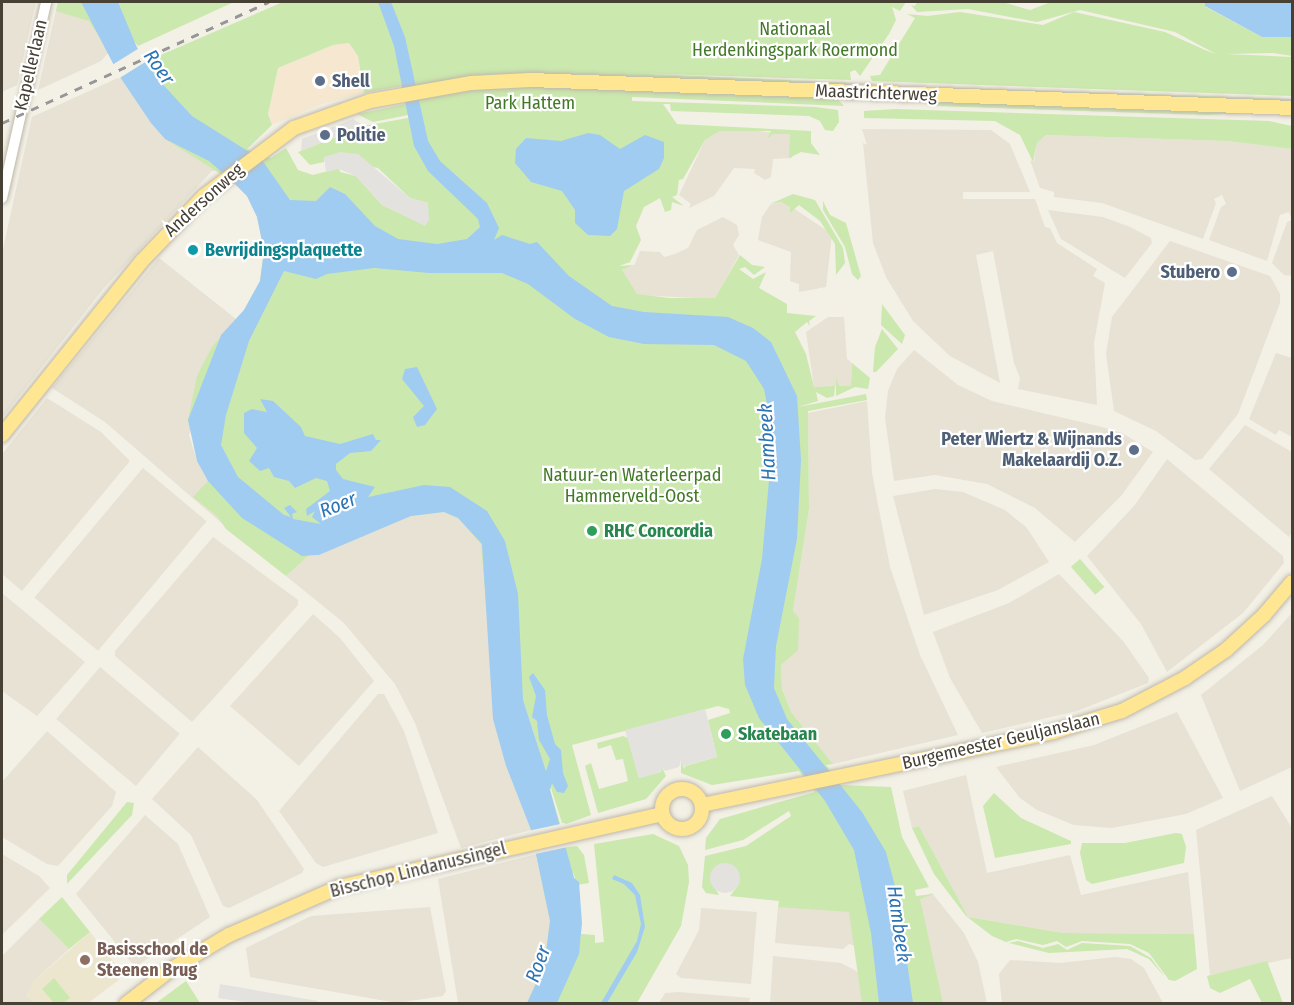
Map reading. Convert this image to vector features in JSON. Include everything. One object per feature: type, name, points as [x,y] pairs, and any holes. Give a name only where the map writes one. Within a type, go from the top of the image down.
[{"type":"main road","name":"Maastrichterweg","points":[[455,86],[530,80],[1293,108]]},
{"type":"main road","name":"Andersonweg","points":[[2,429],[142,261],[220,182],[261,150],[305,123],[370,101],[455,86]]},
{"type":"main road","name":"Andersonweg","points":[[2,435],[14,417]]},
{"type":"main road","name":"Burgemeester Geuljanslaan","points":[[702,805],[840,774],[1053,732],[1122,711],[1185,678],[1226,650],[1264,615],[1293,582]]},
{"type":"main road","points":[[677,789],[693,792],[702,805],[699,821],[687,829],[671,826],[662,814],[665,798],[677,789]]},
{"type":"main road","name":"Bisschop Lindanussingel","points":[[126,1004],[211,945],[318,895],[407,870],[662,814]]},
{"type":"street","name":"Kapellerlaan","points":[[2,198],[46,2]]},
{"type":"shaded area","points":[[2,2],[36,2],[17,85],[2,92]]},
{"type":"shaded area","points":[[58,2],[85,12],[108,53],[101,61],[38,90]]},
{"type":"shaded area","points":[[349,43],[358,56],[364,93],[322,104],[272,125],[268,114],[278,68],[333,45]]},
{"type":"shaded area","points":[[120,77],[165,139],[220,170],[212,171],[103,289],[2,418],[2,253],[32,117]]},
{"type":"shaded area","name":"Politie","points":[[353,119],[364,126],[301,151],[302,139]]},
{"type":"shaded area","points":[[736,129],[790,134],[792,158],[773,159],[771,177],[765,180],[754,173],[755,169],[734,168],[714,196],[689,208],[691,204],[679,195],[705,140],[720,131]]},
{"type":"shaded area","points":[[862,129],[991,130],[1010,144],[1030,192],[963,192],[963,199],[1035,199],[1045,227],[1050,228],[1057,243],[1097,269],[1093,276],[1105,283],[1094,343],[1097,405],[1018,389],[1020,378],[1014,363],[993,251],[976,255],[1000,383],[950,356],[913,321],[886,277],[873,243],[863,143],[867,145]]},
{"type":"shaded area","points":[[1046,135],[1227,141],[1292,149],[1292,220],[1289,212],[1280,215],[1267,261],[1209,240],[1221,207],[1226,204],[1222,195],[1214,199],[1216,203],[1203,239],[1102,203],[1054,197],[1054,192],[1040,188],[1030,160],[1034,162],[1037,143]]},
{"type":"shaded area","points":[[340,152],[358,154],[410,198],[428,203],[429,220],[425,226],[382,205],[356,176],[339,169],[326,172],[324,157]]},
{"type":"shaded area","points":[[781,202],[790,207],[790,213],[793,208],[832,234],[826,287],[799,292],[799,284],[790,281],[791,252],[758,240],[762,217],[770,205]]},
{"type":"shaded area","points":[[1048,210],[1103,217],[1151,238],[1152,243],[1125,278],[1061,239]]},
{"type":"shaded area","points":[[723,217],[737,225],[739,235],[733,245],[739,255],[715,299],[637,295],[622,270],[634,266],[640,251],[660,252],[664,257],[675,254],[688,248],[697,230]]},
{"type":"shaded area","points":[[1292,220],[1292,276],[1284,275],[1272,263],[1287,222]]},
{"type":"shaded area","points":[[1170,241],[1270,276],[1280,294],[1280,303],[1238,414],[1202,459],[1195,460],[1156,431],[1114,411],[1106,354],[1112,317]]},
{"type":"shaded area","points":[[159,258],[236,319],[189,435],[197,461],[259,531],[248,546],[105,422],[52,388]]},
{"type":"shaded area","points":[[828,317],[844,317],[847,359],[852,363],[851,386],[814,387],[806,332]]},
{"type":"shaded area","points":[[914,350],[958,385],[992,401],[1122,433],[1153,452],[1121,496],[1075,542],[1035,508],[987,484],[935,475],[894,481],[885,418],[888,391],[897,369]]},
{"type":"shaded area","points":[[1276,353],[1292,358],[1292,437],[1279,430],[1276,435],[1249,419]]},
{"type":"shaded area","points":[[47,398],[101,432],[130,461],[22,591],[2,574],[2,454]]},
{"type":"shaded area","points":[[867,401],[872,473],[890,567],[920,655],[958,735],[833,764],[791,712],[782,689],[781,665],[798,649],[793,611],[809,509],[808,413]]},
{"type":"shaded area","points":[[1245,425],[1292,452],[1292,532],[1289,537],[1209,469]]},
{"type":"shaded area","points":[[1167,459],[1283,556],[1284,563],[1243,613],[1167,672],[1141,624],[1087,556],[1134,506]]},
{"type":"shaded area","points":[[143,468],[207,521],[98,651],[34,597]]},
{"type":"shaded area","points":[[935,489],[963,492],[1005,510],[1027,528],[1049,562],[998,590],[924,615],[893,496]]},
{"type":"shaded area","points":[[444,512],[458,518],[482,544],[506,766],[531,830],[461,848],[415,723],[395,684],[344,623],[286,576],[307,556],[319,555],[359,535],[411,516]]},
{"type":"shaded area","points":[[213,537],[298,600],[298,605],[192,722],[115,656],[115,651]]},
{"type":"shaded area","points":[[1059,574],[1123,641],[1149,678],[1148,683],[1077,711],[982,733],[950,678],[933,632],[1009,603]]},
{"type":"shaded area","points":[[2,593],[85,662],[37,716],[2,691]]},
{"type":"shaded area","points":[[1292,613],[1292,767],[1240,791],[1201,695],[1263,645]]},
{"type":"shaded area","points":[[313,614],[340,638],[374,681],[299,766],[230,706]]},
{"type":"shaded area","points":[[100,667],[180,734],[136,786],[56,719]]},
{"type":"shaded area","points":[[378,694],[384,694],[404,731],[438,833],[323,867],[316,863],[279,811]]},
{"type":"shaded area","points":[[705,709],[717,757],[683,766],[681,760],[679,767],[665,771],[661,765],[662,772],[639,778],[625,730]]},
{"type":"shaded area","points":[[1177,712],[1223,798],[1186,814],[1112,828],[1074,825],[1037,810],[1020,798],[996,767],[1094,745]]},
{"type":"shaded area","points":[[47,731],[116,792],[112,806],[58,866],[47,864],[2,837],[2,782]]},
{"type":"shaded area","points":[[198,747],[257,800],[304,869],[302,873],[229,908],[223,906],[191,835],[152,799]]},
{"type":"shaded area","points":[[966,775],[987,873],[1070,855],[1081,895],[1188,872],[1194,934],[1063,933],[968,917],[919,826],[912,828],[903,791]]},
{"type":"shaded area","points":[[1272,796],[1292,828],[1292,958],[1210,975],[1196,830]]},
{"type":"shaded area","points":[[145,815],[178,844],[210,917],[135,967],[76,894]]},
{"type":"shaded area","points":[[2,854],[39,876],[50,888],[2,935]]},
{"type":"shaded area","points":[[537,854],[550,921],[544,966],[531,996],[527,1003],[458,1003],[438,879]]},
{"type":"shaded area","points":[[725,863],[736,867],[740,878],[736,889],[725,893],[714,889],[710,878],[714,867]]},
{"type":"shaded area","points":[[932,893],[964,933],[978,962],[987,1003],[931,1003],[916,898]]},
{"type":"shaded area","points":[[806,906],[852,912],[856,946],[849,944],[843,949],[775,943],[778,907]]},
{"type":"shaded area","points":[[430,907],[446,991],[443,996],[397,1003],[250,977],[246,948],[311,916]]},
{"type":"shaded area","points":[[701,908],[757,912],[751,984],[681,978],[676,974],[699,930]]},
{"type":"shaded area","points":[[39,919],[69,949],[34,981],[27,996],[35,1003],[2,1004],[2,956]]},
{"type":"shaded area","name":"Basisschool de Steenen Brug","points":[[90,932],[121,971],[116,975],[119,980],[88,1003],[35,1003],[27,996],[34,981]]},
{"type":"shaded area","points":[[773,956],[841,963],[860,973],[864,1003],[770,1004]]},
{"type":"shaded area","points":[[1115,957],[1131,959],[1144,968],[1163,1003],[1002,1004],[999,974],[1010,960],[1060,963]]},
{"type":"shaded area","points":[[220,984],[318,1001],[318,1003],[252,1003],[218,998]]},
{"type":"shaded area","points":[[679,992],[750,998],[749,1003],[659,1003],[665,993]]},
{"type":"green space","points":[[58,2],[234,2],[138,46],[127,33],[147,61],[283,2],[906,2],[900,11],[892,7],[896,20],[889,34],[860,76],[855,70],[850,72],[851,80],[630,73],[854,83],[802,96],[838,99],[844,106],[632,97],[632,101],[815,107],[838,110],[839,122],[833,131],[825,130],[820,121],[809,116],[671,111],[670,104],[663,104],[677,124],[811,131],[811,143],[820,155],[801,152],[789,158],[790,134],[773,134],[767,139],[771,131],[720,131],[705,140],[683,179],[679,180],[677,195],[672,197],[684,206],[672,202],[671,210],[665,212],[660,198],[644,207],[636,226],[641,240],[630,262],[619,266],[635,265],[622,270],[637,294],[669,298],[715,298],[740,255],[752,265],[765,267],[754,275],[745,267],[739,269],[753,279],[766,272],[759,288],[787,304],[787,313],[816,316],[809,321],[810,326],[807,322],[795,332],[806,354],[814,387],[835,386],[834,396],[827,398],[816,392],[818,401],[798,407],[866,394],[867,400],[808,411],[809,509],[793,611],[799,618],[798,650],[781,665],[782,689],[791,712],[833,764],[826,765],[841,785],[891,787],[902,837],[929,887],[915,890],[916,896],[934,894],[920,899],[943,1003],[862,1003],[849,912],[778,907],[779,901],[730,896],[739,884],[715,888],[719,895],[706,893],[702,887],[705,856],[746,846],[791,816],[789,811],[743,840],[705,850],[706,838],[720,819],[815,792],[799,771],[712,785],[681,773],[681,760],[684,769],[685,766],[717,757],[708,720],[730,713],[729,709],[718,706],[572,745],[591,815],[566,824],[562,823],[525,705],[567,847],[577,846],[584,855],[589,883],[577,885],[573,872],[578,954],[581,934],[595,935],[595,943],[604,942],[594,844],[653,834],[679,846],[688,865],[689,882],[681,926],[637,1003],[527,1003],[544,966],[550,921],[531,830],[495,706],[481,544],[458,518],[444,512],[411,516],[308,556],[286,576],[226,529],[217,516],[193,497],[208,481],[188,420],[197,376],[212,347],[244,310],[260,281],[264,251],[257,216],[247,196],[232,181],[165,139],[89,21],[56,11]],"holes":[[[349,43],[358,56],[364,93],[401,86],[406,104],[357,114],[373,122],[408,115],[408,118],[364,126],[298,152],[310,165],[324,162],[324,157],[378,168],[410,198],[428,203],[425,225],[382,205],[356,176],[340,172],[339,168],[313,175],[298,170],[286,148],[271,158],[247,149],[272,125],[268,114],[278,68],[333,45]]]},
{"type":"green space","points":[[917,2],[1002,2],[1030,10],[1051,2],[1205,2],[1206,7],[1262,37],[1292,37],[1292,56],[1273,53],[1225,54],[1292,57],[1292,96],[872,81],[870,76],[880,75],[915,18],[907,14],[927,16],[960,12],[1043,25],[1074,12],[1165,32],[1216,54],[1175,32],[1080,10],[1037,22],[968,9],[917,12],[911,5],[915,6]]},
{"type":"green space","points":[[937,87],[1292,99],[1292,101],[937,90]]},
{"type":"green space","points":[[937,100],[1248,113],[1207,115],[936,106]]},
{"type":"green space","points":[[895,109],[1269,121],[1292,126],[1292,149],[1227,141],[1046,135],[1037,143],[1033,162],[1020,135],[995,121],[864,118],[864,111]]},
{"type":"green space","points":[[793,194],[815,200],[843,248],[845,263],[836,275],[835,244],[820,221],[799,205],[790,213],[790,207],[781,202],[770,204]]},
{"type":"green space","points":[[823,201],[830,215],[846,223],[861,276],[858,280],[852,274],[845,247],[823,210]]},
{"type":"green space","points":[[882,304],[905,335],[902,344],[881,325]]},
{"type":"green space","points":[[882,329],[898,349],[876,372],[873,372],[875,347]]},
{"type":"green space","points":[[852,363],[870,378],[868,389],[855,387],[836,396],[836,377],[839,386],[851,386]]},
{"type":"green space","points":[[1080,559],[1104,587],[1095,595],[1071,567]]},
{"type":"green space","points":[[623,736],[628,738],[639,778],[661,772],[661,765],[666,776],[646,799],[598,813],[585,766],[591,763],[599,789],[628,781],[623,759],[616,760],[611,745],[598,749],[597,743]]},
{"type":"green space","points":[[994,793],[1021,818],[1071,841],[1071,844],[995,858],[983,806]]},
{"type":"green space","points":[[127,802],[134,803],[132,815],[67,884],[67,875]]},
{"type":"green space","points":[[919,826],[968,917],[1063,933],[1194,934],[1197,969],[1175,981],[1169,980],[1149,953],[1130,944],[1082,941],[1066,947],[1057,941],[1043,945],[1016,939],[1006,942],[992,936],[966,916],[934,874],[912,828]]},
{"type":"green space","points":[[1176,833],[1182,834],[1186,847],[1184,863],[1092,884],[1086,880],[1080,853],[1082,843],[1125,843]]},
{"type":"green space","points":[[62,897],[90,932],[69,949],[39,919]]},
{"type":"green space","points":[[1018,941],[1043,948],[1058,944],[1067,950],[1082,943],[1130,946],[1151,958],[1165,977],[1149,959],[1127,949],[1049,953],[1009,943]]},
{"type":"green space","points":[[1267,961],[1283,1003],[1262,1003],[1250,979],[1220,993],[1210,988],[1207,976]]},
{"type":"green space","points":[[54,978],[70,998],[63,1003],[54,1003],[42,989]]},
{"type":"green space","points":[[186,981],[200,1003],[156,1003]]},
{"type":"water","points":[[81,2],[118,2],[138,50],[157,78],[192,116],[262,160],[290,200],[316,201],[330,187],[345,194],[375,226],[398,239],[437,244],[467,239],[480,227],[478,219],[428,171],[414,146],[394,46],[378,2],[391,2],[405,37],[428,141],[440,161],[487,203],[499,228],[494,240],[502,235],[530,244],[537,242],[569,276],[612,306],[644,312],[728,317],[753,328],[771,342],[797,396],[801,460],[797,539],[776,646],[774,688],[787,719],[862,812],[886,852],[897,894],[913,1003],[879,1003],[871,933],[854,850],[825,801],[759,718],[745,685],[743,659],[762,559],[771,458],[770,419],[764,389],[746,361],[714,345],[644,344],[609,337],[575,319],[528,284],[502,273],[429,273],[374,268],[327,274],[316,279],[284,271],[249,341],[226,415],[221,445],[238,477],[284,515],[291,517],[284,508],[290,505],[297,512],[292,514],[293,519],[321,524],[312,517],[315,511],[307,516],[306,509],[330,491],[327,481],[316,478],[295,488],[289,481],[274,477],[269,468],[260,471],[249,461],[257,448],[244,433],[244,413],[252,409],[267,412],[260,399],[273,401],[301,427],[305,436],[340,444],[373,434],[376,440],[381,440],[371,451],[350,453],[336,464],[336,470],[343,479],[375,487],[368,497],[424,485],[450,487],[487,511],[505,541],[518,594],[523,700],[546,771],[550,759],[539,740],[537,721],[532,717],[536,696],[529,677],[533,673],[545,690],[547,715],[555,744],[561,750],[563,773],[568,786],[564,793],[557,792],[552,783],[550,790],[574,878],[579,882],[582,923],[579,954],[557,1003],[527,1003],[544,966],[550,921],[531,830],[506,766],[493,719],[482,544],[458,518],[444,512],[411,516],[319,555],[302,556],[242,518],[208,481],[197,461],[188,420],[221,335],[244,310],[260,281],[264,251],[257,217],[247,196],[232,181],[209,161],[165,139],[151,123],[120,77]]},
{"type":"water","points":[[1205,2],[1292,2],[1292,37],[1262,37],[1205,6]]},
{"type":"water","points":[[588,133],[600,135],[620,149],[645,135],[664,142],[664,158],[659,169],[624,191],[617,229],[610,236],[588,235],[575,223],[575,210],[562,191],[531,182],[515,163],[516,149],[526,138],[561,141]]},
{"type":"water","points":[[417,367],[437,409],[425,425],[417,427],[413,417],[424,406],[402,379],[405,369]]},
{"type":"water","points":[[614,875],[632,883],[640,895],[645,927],[637,952],[607,1003],[601,1003],[637,941],[641,924],[635,895],[624,884],[612,879]]},
{"type":"pier","points":[[141,47],[149,60],[118,79],[110,66]]},
{"type":"pier","points":[[565,823],[570,846],[533,854],[528,831]]},
{"type":"railway","points":[[2,123],[269,2]]},
{"type":"place","name":"Shell","points":[[320,81]]},
{"type":"place","name":"Politie","points":[[325,135]]},
{"type":"place","name":"Bevrijdingsplaquette","points":[[193,250]]},
{"type":"place","name":"Stubero","points":[[1232,272]]},
{"type":"place","name":"Peter Wiertz & Wijnands Makelaardij O.Z.","points":[[1134,450]]},
{"type":"place","name":"RHC Concordia","points":[[592,531]]},
{"type":"place","name":"Skatebaan","points":[[726,734]]},
{"type":"place","name":"Basisschool de Steenen Brug","points":[[85,960]]},
{"type":"park label","name":"Nationaal Herdenkingspark Roermond","points":[[795,40]]},
{"type":"park label","name":"Park Hattem","points":[[530,103]]},
{"type":"park label","name":"Natuur-en Waterleerpad Hammerveld-Oost","points":[[632,486]]},
{"type":"water label","name":"Roer","points":[[159,67]]},
{"type":"water label","name":"Hambeek","points":[[767,442]]},
{"type":"water label","name":"Roer","points":[[338,505]]},
{"type":"water label","name":"Hambeek","points":[[899,924]]},
{"type":"water label","name":"Roer","points":[[538,964]]}]
